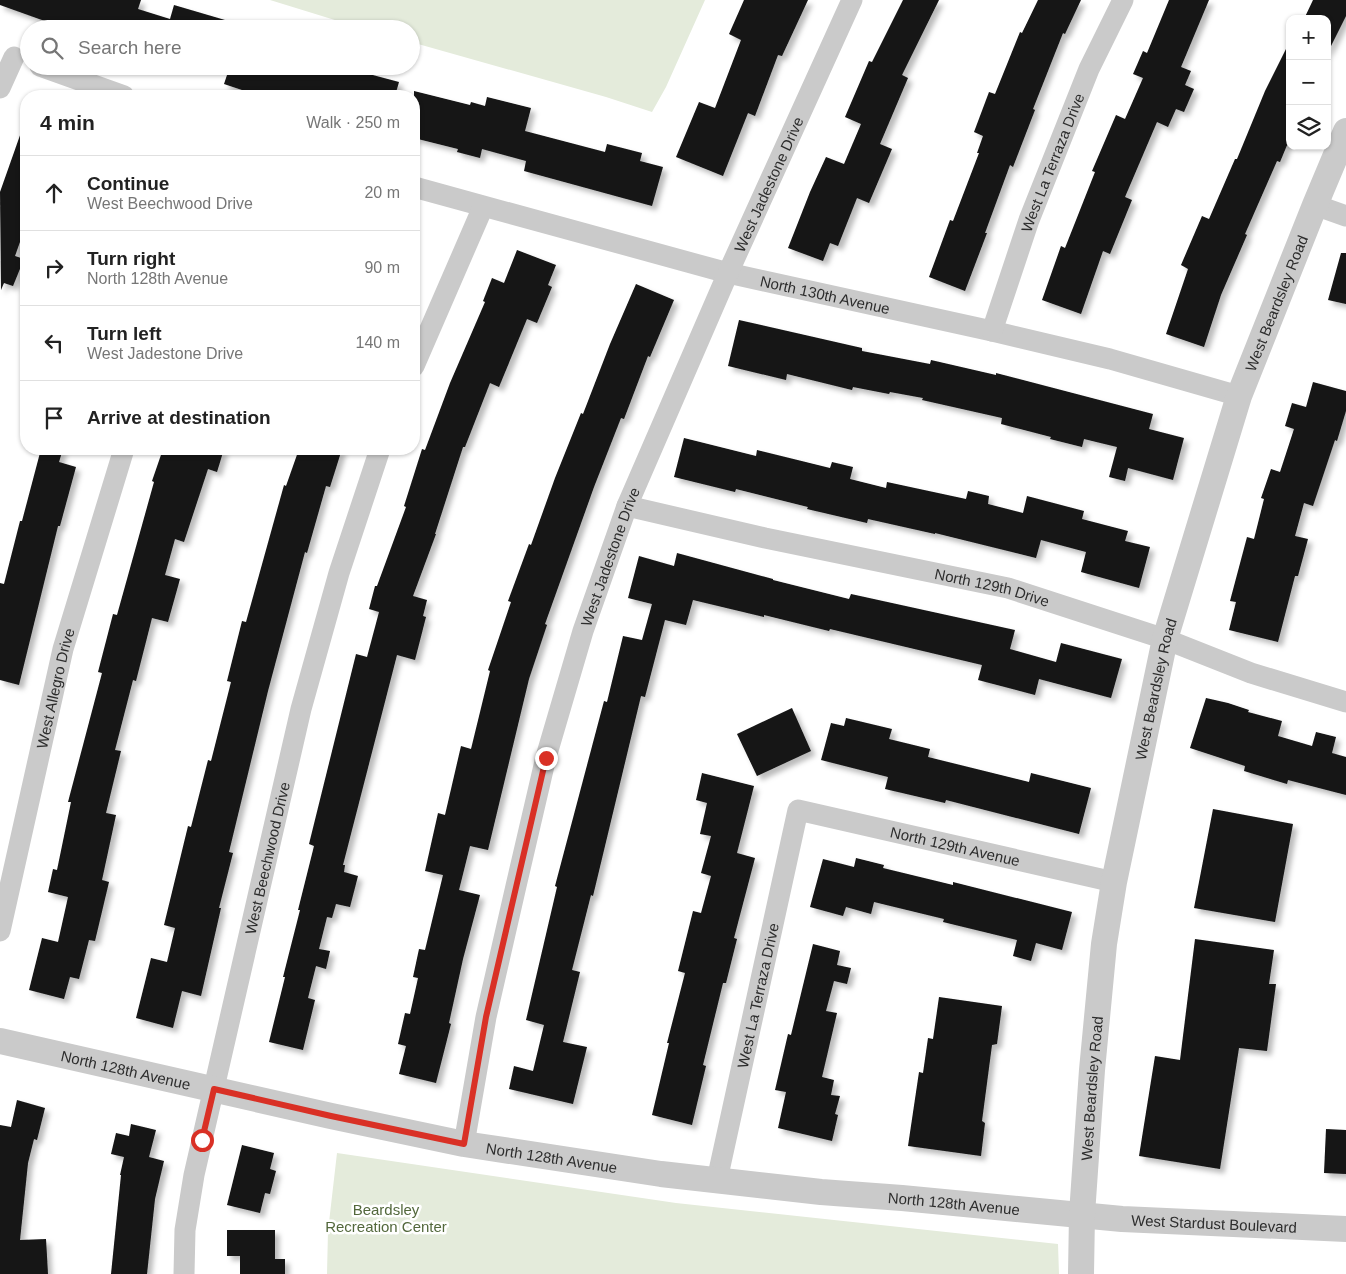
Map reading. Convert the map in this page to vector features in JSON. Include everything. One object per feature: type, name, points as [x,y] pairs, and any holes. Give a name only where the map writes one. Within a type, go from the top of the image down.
[{"type":"street","name":"West Jadestone Drive","points":[[464,1144],[486,1017],[546,758],[583,631],[627,506],[728,273],[852,0]]},
{"type":"street","name":"West La Terraza Drive","points":[[992,331],[1033,212],[1090,69],[1124,0]]},
{"type":"street","points":[[0,88],[14,57]]},
{"type":"street","points":[[65,75],[107,90]]},
{"type":"street","name":"West Beardsley Road","points":[[1081,1274],[1082,1214],[1095,1026],[1104,944],[1114,882],[1165,639],[1239,396],[1314,205],[1346,131]]},
{"type":"street","name":"North 130th Avenue","points":[[420,190],[728,273],[1110,359],[1239,396]]},
{"type":"street","points":[[1314,205],[1346,216]]},
{"type":"street","points":[[420,352],[483,207]]},
{"type":"street","name":"West Allegro Drive","points":[[0,931],[63,649],[122,455]]},
{"type":"street","name":"West Beechwood Drive","points":[[184,1274],[185,1230],[194,1175],[301,709],[339,573],[378,455]]},
{"type":"street","name":"North 129th Drive","points":[[627,506],[765,538],[1008,588],[1165,639],[1251,673],[1346,702]]},
{"type":"street","name":"West La Terraza Drive","points":[[717,1180],[798,810]]},
{"type":"street","name":"North 129th Avenue","points":[[798,810],[1114,882]]},
{"type":"street","name":"North 128th Avenue","points":[[0,1041],[464,1144],[661,1174],[821,1192],[1082,1214]]},
{"type":"street","name":"West Stardust Boulevard","points":[[1082,1214],[1122,1219],[1346,1229]]},
{"type":"green space","points":[[270,0],[705,0],[666,87],[652,112],[606,97],[420,45],[420,20],[335,20]]},
{"type":"green space","name":"Beardsley Recreation Center","points":[[337,1153],[676,1203],[1058,1244],[1059,1274],[327,1274],[328,1231]]},
{"type":"building","points":[[0,0],[141,0],[138,9],[170,19],[174,5],[225,20],[42,20],[0,5]]},
{"type":"building","points":[[744,0],[808,0],[782,56],[778,55],[755,116],[748,113],[723,176],[676,157],[699,102],[715,108],[741,40],[729,34]]},
{"type":"building","points":[[903,0],[939,0],[902,75],[908,78],[880,144],[892,149],[869,203],[857,198],[838,246],[830,243],[823,261],[788,248],[826,157],[844,164],[861,124],[845,117],[869,61],[872,62]]},
{"type":"building","points":[[1038,0],[1081,0],[1065,34],[1063,33],[1033,109],[1035,110],[1013,167],[1010,165],[965,291],[929,277],[950,220],[953,221],[979,153],[977,153],[983,136],[974,132],[989,92],[995,94],[1020,32],[1022,33]]},
{"type":"building","points":[[1169,0],[1209,0],[1181,67],[1191,71],[1185,85],[1194,89],[1184,112],[1176,109],[1168,127],[1157,122],[1125,197],[1132,200],[1110,254],[1103,251],[1081,314],[1042,300],[1061,246],[1065,248],[1095,172],[1092,171],[1116,115],[1125,119],[1143,78],[1133,74],[1143,51],[1147,53]]},
{"type":"building","points":[[1313,0],[1346,0],[1346,16],[1331,46],[1331,15],[1306,15]]},
{"type":"building","points":[[1286,49],[1286,148],[1280,162],[1277,161],[1245,234],[1247,235],[1221,295],[1204,347],[1166,334],[1188,269],[1181,265],[1202,216],[1209,219],[1235,159],[1237,159],[1265,91]]},
{"type":"building","points":[[227,75],[373,75],[399,82],[397,90],[242,90],[224,84]]},
{"type":"building","points":[[420,92],[470,105],[471,102],[485,106],[487,97],[531,108],[525,131],[605,152],[607,144],[642,153],[640,161],[663,167],[652,206],[524,171],[526,161],[482,149],[480,158],[457,152],[458,149],[420,140]]},
{"type":"building","points":[[20,135],[20,242],[15,256],[20,258],[20,269],[13,286],[4,283],[1,290],[0,192]]},
{"type":"building","points":[[517,250],[556,265],[548,285],[552,287],[537,323],[527,319],[499,387],[490,383],[465,447],[463,447],[436,534],[413,596],[427,600],[423,616],[426,617],[415,660],[397,655],[343,865],[345,865],[344,872],[358,876],[350,907],[336,904],[332,918],[327,917],[319,949],[330,951],[326,969],[316,966],[308,998],[315,1000],[303,1050],[269,1042],[314,846],[309,844],[356,654],[367,657],[379,612],[369,609],[375,586],[377,586],[406,507],[404,506],[422,449],[425,450],[450,383],[485,302],[483,301],[492,278],[504,283]]},
{"type":"building","points":[[1341,253],[1346,253],[1346,304],[1328,300]]},
{"type":"building","points":[[636,284],[674,300],[650,357],[648,356],[624,419],[621,418],[545,624],[547,625],[529,679],[488,850],[470,846],[459,890],[480,895],[463,959],[449,1023],[451,1024],[436,1083],[399,1074],[406,1046],[398,1044],[405,1013],[410,1014],[418,978],[413,977],[419,949],[425,950],[443,875],[425,871],[438,813],[445,815],[461,746],[471,749],[490,671],[488,670],[511,602],[508,601],[529,544],[531,545],[581,413],[583,414]]},
{"type":"building","points":[[739,320],[862,348],[862,351],[930,364],[931,360],[996,375],[996,373],[1153,414],[1149,429],[1184,438],[1173,480],[1128,468],[1125,481],[1109,477],[1117,447],[1084,439],[1082,447],[1050,439],[1051,437],[1001,424],[1002,418],[922,400],[923,398],[853,387],[852,390],[787,374],[786,380],[728,366]]},
{"type":"building","points":[[1313,382],[1346,391],[1346,411],[1313,506],[1304,503],[1295,536],[1308,539],[1298,576],[1295,576],[1278,642],[1229,630],[1236,602],[1230,601],[1247,537],[1254,539],[1264,499],[1261,498],[1271,469],[1280,472],[1294,429],[1285,426],[1292,403],[1306,407]]},
{"type":"building","points":[[684,438],[756,456],[757,450],[830,468],[832,462],[853,467],[850,479],[886,488],[887,482],[966,499],[968,491],[989,496],[988,504],[1023,513],[1027,496],[1084,511],[1082,519],[1128,531],[1125,541],[1150,547],[1139,588],[1081,572],[1086,552],[1041,540],[1036,558],[935,533],[868,519],[867,523],[807,509],[808,507],[736,489],[735,492],[674,477]]},
{"type":"building","points":[[39,455],[61,455],[59,462],[76,467],[60,526],[58,526],[19,685],[0,680],[0,583],[4,584],[20,521],[22,521]]},
{"type":"building","points":[[161,455],[222,455],[217,472],[208,469],[184,542],[175,539],[165,575],[180,579],[168,622],[152,618],[136,681],[133,680],[115,750],[121,751],[106,813],[116,815],[102,880],[109,882],[95,941],[89,940],[79,979],[70,977],[64,999],[29,990],[42,938],[58,942],[68,897],[48,892],[53,869],[57,870],[71,802],[68,802],[102,673],[98,672],[113,614],[117,615],[154,482],[152,481]]},
{"type":"building","points":[[297,455],[340,455],[330,487],[326,486],[307,553],[305,552],[268,691],[229,852],[233,853],[219,908],[221,908],[201,996],[182,991],[173,1028],[136,1018],[151,958],[167,962],[175,928],[164,925],[188,826],[191,827],[208,760],[211,761],[231,682],[227,681],[242,621],[246,622],[284,485],[286,486]]},
{"type":"building","points":[[677,553],[849,599],[851,594],[1015,630],[1010,649],[1056,662],[1061,643],[1122,659],[1111,698],[1039,679],[1035,695],[978,680],[982,665],[830,629],[829,631],[693,600],[686,625],[665,620],[645,697],[641,696],[593,896],[591,895],[572,970],[580,972],[563,1042],[587,1047],[573,1104],[509,1089],[514,1066],[533,1071],[544,1025],[526,1020],[557,887],[555,886],[604,701],[607,702],[623,636],[642,640],[652,604],[628,598],[639,556],[674,566]]},
{"type":"building","points":[[1206,698],[1228,703],[1249,710],[1248,712],[1282,721],[1278,736],[1312,746],[1316,732],[1336,737],[1332,753],[1346,757],[1346,795],[1288,780],[1287,784],[1244,771],[1245,766],[1190,748]]},
{"type":"building","points":[[792,708],[811,751],[757,776],[737,734]]},
{"type":"building","points":[[846,718],[892,729],[889,739],[930,749],[928,757],[1029,782],[1031,773],[1091,788],[1079,834],[946,800],[945,803],[885,789],[888,777],[821,760],[831,723],[844,726]]},
{"type":"building","points":[[702,773],[754,786],[737,853],[755,858],[734,938],[737,939],[726,983],[723,983],[703,1065],[706,1066],[692,1125],[652,1115],[669,1043],[667,1043],[685,973],[678,971],[693,911],[701,913],[711,876],[701,873],[711,836],[700,834],[707,803],[696,800]]},
{"type":"building","points":[[1213,809],[1293,824],[1275,922],[1194,908]]},
{"type":"building","points":[[856,858],[884,865],[883,868],[953,885],[953,882],[1072,912],[1062,950],[1036,943],[1031,961],[1013,956],[1017,940],[943,922],[944,919],[874,902],[871,914],[846,907],[843,916],[810,907],[823,859],[854,867]]},
{"type":"building","points":[[1195,939],[1274,950],[1269,984],[1276,984],[1267,1051],[1239,1048],[1220,1169],[1139,1156],[1155,1056],[1180,1060]]},
{"type":"building","points":[[813,944],[840,951],[837,965],[851,968],[847,984],[834,981],[826,1011],[837,1013],[822,1077],[834,1080],[831,1095],[840,1096],[835,1114],[838,1115],[832,1141],[778,1128],[786,1092],[775,1090],[788,1034],[791,1035]]},
{"type":"building","points":[[939,997],[1002,1006],[997,1044],[992,1045],[982,1121],[985,1123],[981,1156],[908,1146],[919,1072],[923,1073],[928,1038],[933,1039]]},
{"type":"building","points":[[17,1100],[45,1108],[37,1140],[34,1139],[28,1163],[20,1240],[46,1239],[48,1274],[0,1274],[0,1125],[11,1127]]},
{"type":"building","points":[[131,1124],[156,1130],[149,1157],[164,1161],[155,1199],[147,1274],[111,1274],[120,1175],[124,1157],[111,1154],[116,1133],[129,1136]]},
{"type":"building","points":[[1326,1129],[1346,1130],[1346,1174],[1324,1173]]},
{"type":"building","points":[[242,1145],[274,1153],[270,1169],[276,1171],[270,1194],[265,1193],[260,1213],[227,1205]]},
{"type":"building","points":[[227,1230],[275,1230],[275,1259],[285,1259],[285,1274],[240,1274],[240,1256],[227,1256]]},
{"type":"route","points":[[202,1140],[214,1089],[464,1144],[486,1017],[546,758]]}]
